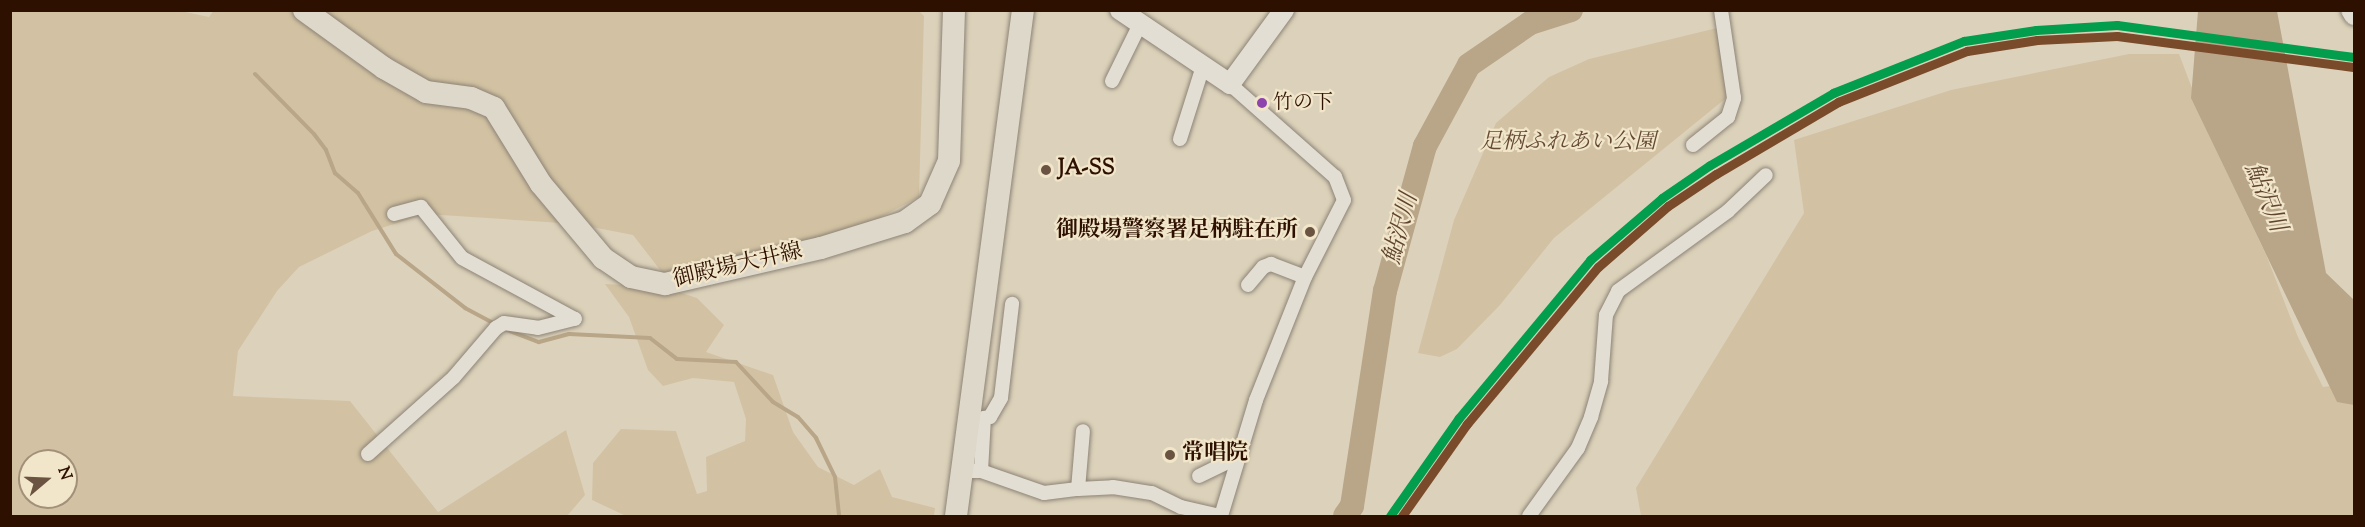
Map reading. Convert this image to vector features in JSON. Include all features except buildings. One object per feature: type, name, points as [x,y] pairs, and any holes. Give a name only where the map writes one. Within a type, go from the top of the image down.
[{"type":"main road","name":"御殿場大井線","points":[[304,10],[384,68],[426,92],[471,98],[494,108],[541,184],[603,258],[631,277],[665,284],[821,248],[904,222],[930,204],[949,161],[954,10]]},
{"type":"main road","points":[[956,516],[971,471],[1023,10]]},
{"type":"main road","points":[[1120,10],[1230,84],[1284,10]]},
{"type":"main road","points":[[2351,10],[2355,15]]},
{"type":"street","points":[[1693,145],[1728,117],[1734,98],[1721,12]]},
{"type":"street","points":[[1112,81],[1140,24]]},
{"type":"street","points":[[1180,139],[1203,66]]},
{"type":"street","points":[[1012,304],[1001,399],[990,417],[984,418],[971,471],[1044,493],[1113,487],[1152,494],[1181,507],[1220,516],[1256,400],[1305,277],[1344,200],[1335,177],[1230,84]]},
{"type":"street","points":[[1528,516],[1578,448],[1591,417],[1601,381],[1606,315],[1618,291],[1728,212],[1766,176]]},
{"type":"street","points":[[368,454],[454,377],[499,327],[538,328],[575,319],[462,258],[421,207],[394,214]]},
{"type":"street","points":[[1248,285],[1263,267],[1271,264],[1305,277]]},
{"type":"street","points":[[1078,489],[1083,431]]},
{"type":"street","points":[[1199,476],[1238,457]]},
{"type":"green space","points":[[176,10],[209,17],[214,10],[919,11],[924,16],[919,197],[858,229],[664,275],[633,235],[576,224],[426,214],[372,231],[299,267],[277,291],[238,351],[233,396],[350,401],[438,512],[566,430],[585,495],[567,516],[11,516],[10,11]]},
{"type":"green space","name":"足柄ふれあい公園","points":[[1717,28],[1729,79],[1725,99],[1554,238],[1500,305],[1457,349],[1440,357],[1418,353],[1454,220],[1496,123],[1549,77],[1589,59]]},
{"type":"green space","points":[[2129,54],[2179,54],[2213,143],[2267,257],[2298,337],[2323,387],[2354,383],[2354,516],[1641,516],[1636,488],[1804,213],[1794,140],[1951,90]]},
{"type":"green space","points":[[605,284],[664,287],[697,298],[724,325],[706,352],[773,375],[793,432],[818,467],[854,485],[880,469],[892,497],[935,508],[934,516],[626,516],[592,500],[593,463],[621,429],[676,431],[697,494],[707,491],[706,457],[745,441],[746,419],[734,382],[693,378],[663,386],[648,370],[629,317]]},
{"type":"water","points":[[2198,11],[2277,11],[2326,273],[2354,300],[2354,405],[2337,402],[2191,98]]},
{"type":"waterway","name":"鮎沢川","points":[[1345,516],[1352,506],[1385,291],[1425,146],[1469,65],[1530,23],[1571,10]]},
{"type":"waterway","points":[[255,74],[314,134],[326,150],[335,173],[358,193],[396,254],[465,308],[495,324]]},
{"type":"waterway","points":[[507,330],[539,342],[569,334],[650,338],[677,359],[736,362],[773,402],[798,417],[816,438],[835,477],[839,516]]},
{"type":"transit line","points":[[1390,516],[1459,418],[1590,260],[1662,198],[1710,165],[1833,93],[1964,41],[2036,30],[2117,25],[2354,57]]},
{"type":"transit line","points":[[1402,516],[1467,424],[1598,267],[1668,206],[1716,174],[1838,102],[1967,51],[2037,40],[2117,36],[2353,67]]},
{"type":"place","name":"竹の下","points":[[1262,103]]},
{"type":"place","name":"JA-SS","points":[[1046,170]]},
{"type":"place","name":"御殿場警察署足柄駐在所","points":[[1310,232]]},
{"type":"place","name":"常唱院","points":[[1170,455]]}]
